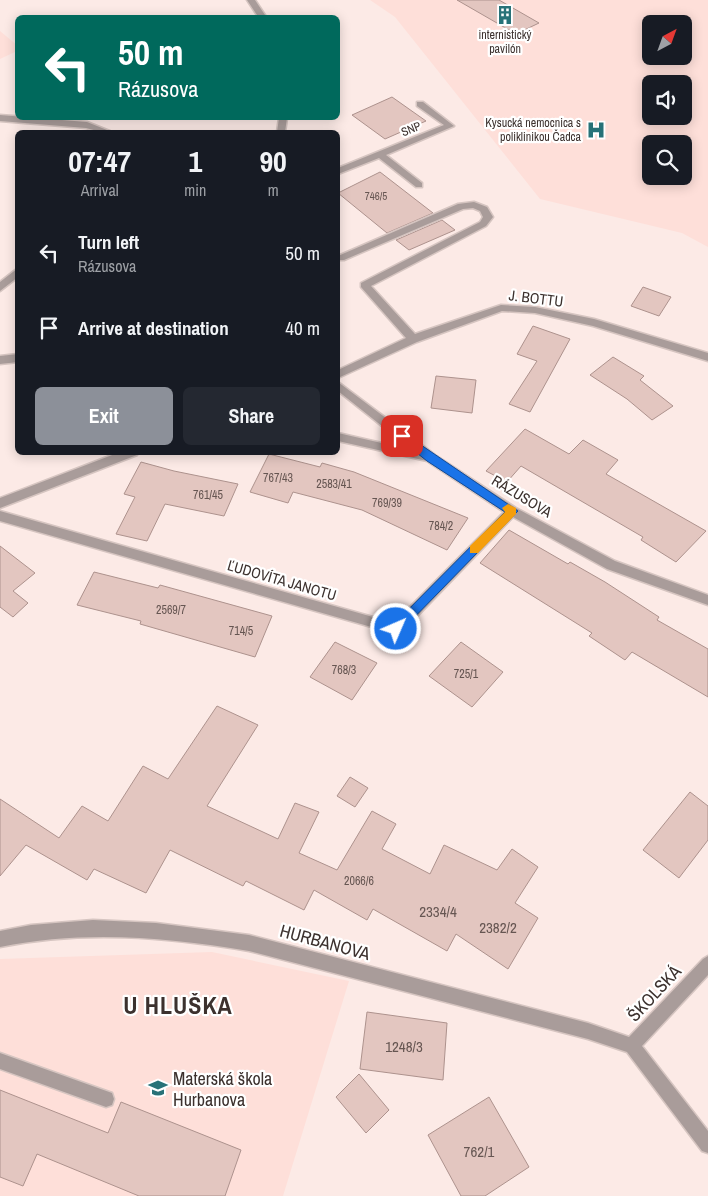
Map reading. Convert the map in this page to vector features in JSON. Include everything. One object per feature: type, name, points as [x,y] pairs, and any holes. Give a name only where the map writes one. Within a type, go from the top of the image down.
[{"type":"street","points":[[251,0],[262,15]]},
{"type":"street","name":"SNP","points":[[340,169],[381,155],[450,126],[420,104]]},
{"type":"street","points":[[0,118],[15,119]]},
{"type":"street","points":[[25,120],[87,125],[102,130]]},
{"type":"street","points":[[81,120],[87,125]]},
{"type":"street","points":[[381,155],[419,185]]},
{"type":"street","points":[[341,258],[460,206],[474,206],[484,209],[488,217],[483,224],[365,285],[413,339]]},
{"type":"street","points":[[0,288],[15,274]]},
{"type":"street","name":"J. BOTTU","points":[[340,373],[413,339],[501,308],[527,309],[594,323],[708,357]]},
{"type":"street","points":[[0,360],[15,358]]},
{"type":"street","name":"RÁZUSOVA","points":[[340,388],[431,458],[512,511],[611,565],[708,600]]},
{"type":"street","points":[[340,437],[431,458]]},
{"type":"street","points":[[0,503],[125,455]]},
{"type":"street","name":"ĽUDOVÍTA JANOTU","points":[[0,516],[396,629],[512,511]]},
{"type":"street","name":"HURBANOVA","points":[[0,939],[16,935],[83,928],[145,928],[196,934],[259,946],[588,1031],[632,1046]]},
{"type":"street","name":"ŠKOLSKÁ","points":[[708,964],[632,1046],[708,1145]]},
{"type":"street","points":[[0,1061],[106,1099]]},
{"type":"shaded area","name":"Kysucká nemocnica s poliklinikou Čadca","points":[[370,0],[708,0],[708,247],[682,233],[540,199],[395,17]]},
{"type":"shaded area","points":[[0,31],[15,44],[15,52],[0,59]]},
{"type":"shaded area","name":"Materská škola Hurbanova","points":[[212,952],[349,981],[283,1196],[0,1196],[0,959]]},
{"type":"building","name":"internistický pavilón","points":[[457,0],[499,0],[539,23],[516,34]]},
{"type":"building","points":[[392,97],[426,121],[385,139],[352,115]]},
{"type":"building","points":[[380,172],[433,213],[387,233],[340,195],[340,192]]},
{"type":"building","points":[[442,220],[455,230],[409,250],[396,240]]},
{"type":"building","points":[[643,287],[671,297],[659,316],[631,306]]},
{"type":"building","points":[[533,326],[570,339],[530,412],[509,404],[537,361],[517,354]]},
{"type":"building","points":[[613,357],[644,376],[640,380],[673,406],[652,420],[627,399],[590,375]]},
{"type":"building","points":[[436,376],[476,380],[472,413],[431,408]]},
{"type":"building","points":[[525,429],[569,454],[583,440],[618,460],[606,474],[706,531],[676,562],[641,540],[643,537],[521,466],[507,482],[486,471]]},
{"type":"building","points":[[268,455],[273,455],[320,467],[322,463],[354,472],[468,518],[447,550],[362,510],[293,492],[288,503],[250,492]]},
{"type":"building","points":[[141,462],[238,484],[224,516],[165,504],[147,541],[116,534],[135,497],[124,494]]},
{"type":"building","points":[[509,530],[568,564],[570,562],[605,582],[659,617],[657,620],[708,649],[708,697],[632,652],[625,660],[589,636],[592,633],[480,563]]},
{"type":"building","points":[[0,546],[35,573],[13,591],[28,603],[13,617],[0,607]]},
{"type":"building","points":[[94,572],[158,588],[160,585],[272,616],[255,657],[140,624],[141,621],[77,605]]},
{"type":"building","points":[[335,642],[377,663],[352,700],[310,677]]},
{"type":"building","points":[[461,642],[503,672],[472,707],[429,676]]},
{"type":"building","points":[[217,706],[258,725],[207,806],[278,839],[295,803],[319,812],[299,853],[337,870],[372,811],[396,824],[382,849],[430,874],[444,845],[497,870],[512,849],[538,867],[515,903],[538,918],[508,969],[456,934],[447,951],[373,909],[367,920],[314,890],[304,910],[246,881],[243,886],[170,850],[146,893],[94,869],[87,880],[26,845],[0,876],[0,799],[59,838],[82,806],[108,821],[143,766],[168,779]]},
{"type":"building","points":[[350,777],[368,788],[355,807],[337,796]]},
{"type":"building","points":[[690,792],[708,806],[708,840],[679,878],[643,850]]},
{"type":"building","points":[[367,1012],[447,1023],[443,1080],[360,1069]]},
{"type":"building","points":[[359,1074],[389,1110],[366,1133],[336,1097]]},
{"type":"building","points":[[0,1090],[108,1133],[121,1102],[241,1150],[225,1196],[139,1196],[37,1154],[23,1186],[0,1177]]},
{"type":"building","points":[[489,1097],[529,1167],[485,1196],[461,1196],[428,1135]]},
{"type":"slow traffic","points":[[474,550],[512,511],[508,508]]},
{"type":"place","name":"internistický pavilón","points":[[505,15]]},
{"type":"place","name":"Kysucká nemocnica s poliklinikou Čadca","points":[[596,130]]},
{"type":"place","name":"Materská škola Hurbanova","points":[[158,1088]]},
{"type":"district","name":"U HLUŠKA","points":[[178,1005]]},
{"type":"route","points":[[396,629],[512,511],[431,458],[402,436]]}]
